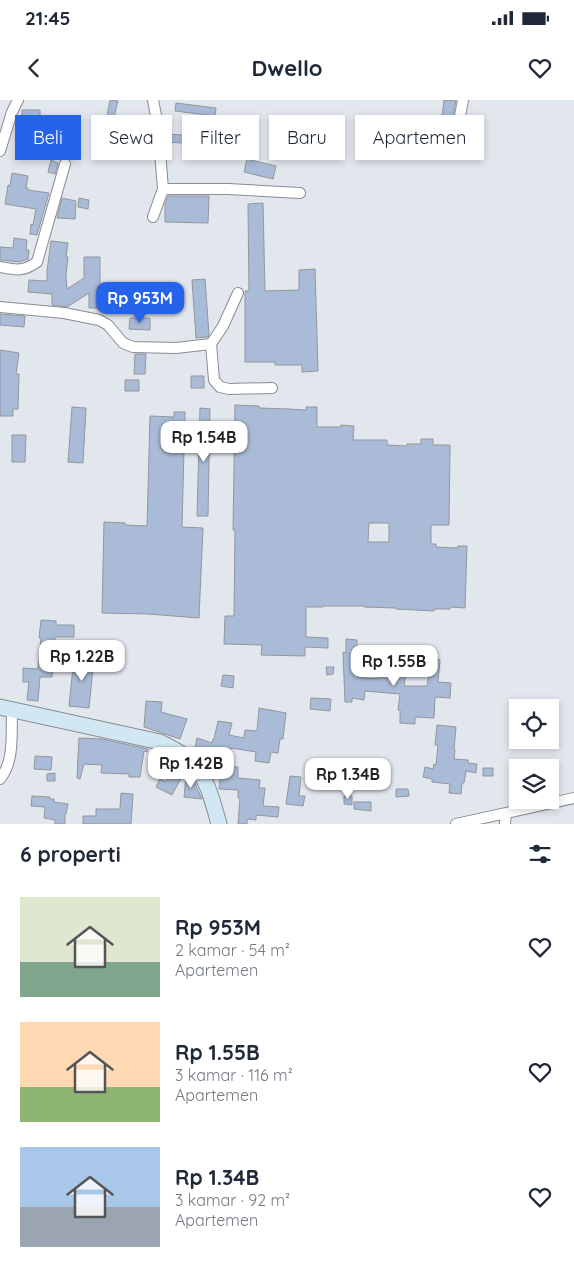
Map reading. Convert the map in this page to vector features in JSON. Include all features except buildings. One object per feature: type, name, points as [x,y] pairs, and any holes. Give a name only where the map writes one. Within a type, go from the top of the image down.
[{"type":"street","points":[[0,151],[12,112],[18,100]]},
{"type":"street","points":[[153,100],[158,126],[163,189],[153,217]]},
{"type":"street","points":[[460,115],[463,100]]},
{"type":"street","points":[[0,266],[24,270],[37,262],[66,164]]},
{"type":"street","points":[[163,189],[228,189],[300,193]]},
{"type":"street","points":[[238,293],[223,326],[211,344],[214,380],[220,387],[229,389],[272,388]]},
{"type":"street","points":[[0,308],[64,313],[99,320],[108,325],[123,343],[133,347],[176,348],[211,344]]},
{"type":"street","points":[[0,779],[5,773],[10,758],[6,709],[160,742],[183,754],[193,763],[203,778],[212,799],[218,824]]},
{"type":"street","points":[[456,824],[505,819],[574,798]]}]
